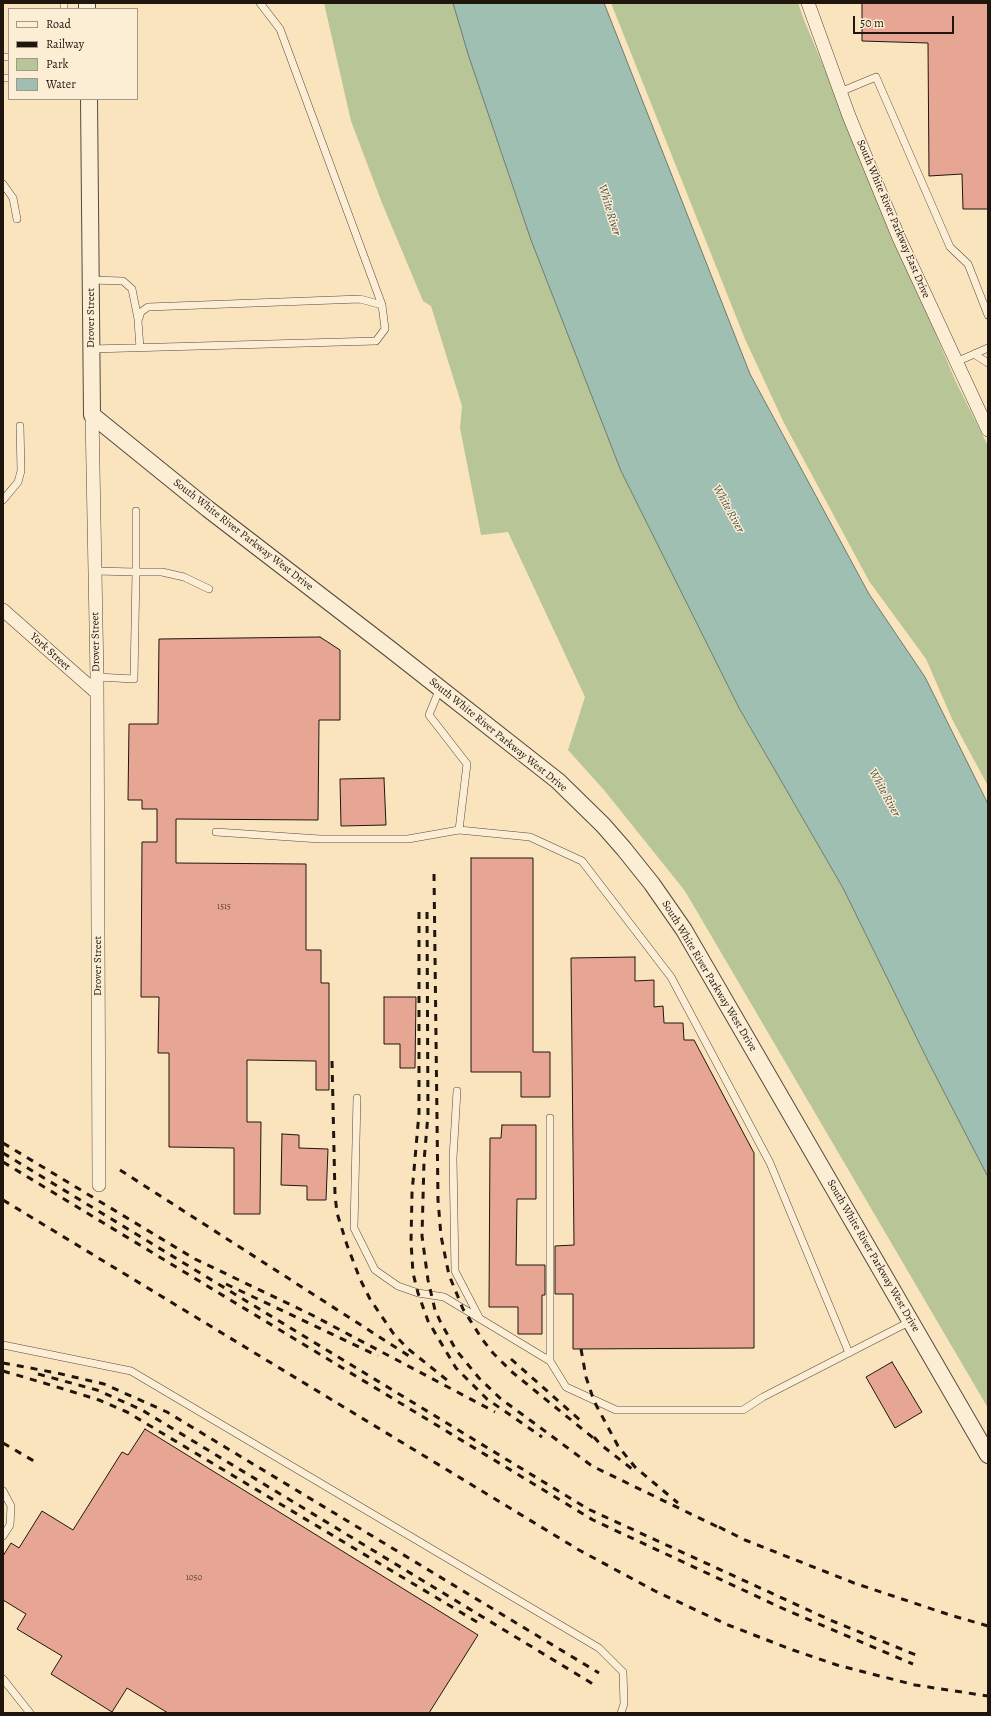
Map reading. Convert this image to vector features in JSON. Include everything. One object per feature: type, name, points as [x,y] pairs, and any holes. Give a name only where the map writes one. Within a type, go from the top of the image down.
[{"type":"street","name":"South White River Parkway East Drive","points":[[808,3],[840,92],[899,238],[988,430]]},
{"type":"street","name":"Drover Street","points":[[89,100],[91,349],[97,677],[99,1185]]},
{"type":"street","name":"South White River Parkway West Drive","points":[[92,415],[208,509],[440,688],[567,790],[603,825],[652,884],[688,937],[988,1455]]},
{"type":"street","name":"York Street","points":[[3,610],[97,693]]},
{"type":"lane","points":[[91,349],[376,341],[385,329],[382,306],[280,29],[260,3]]},
{"type":"lane","points":[[840,92],[876,77],[950,247],[968,264],[988,315]]},
{"type":"lane","points":[[3,184],[13,198],[17,219]]},
{"type":"lane","points":[[91,280],[108,279],[122,281],[132,289],[138,321],[140,348]]},
{"type":"lane","points":[[138,321],[141,312],[148,307],[360,298],[382,306]]},
{"type":"lane","points":[[956,362],[988,348]]},
{"type":"lane","points":[[974,354],[988,363]]},
{"type":"lane","points":[[3,500],[18,482],[21,471],[20,426]]},
{"type":"lane","points":[[97,677],[134,679],[136,511]]},
{"type":"lane","points":[[95,571],[162,572],[184,577],[209,589]]},
{"type":"lane","points":[[440,688],[429,715],[466,764],[459,830]]},
{"type":"lane","points":[[216,832],[320,839],[408,839],[459,830],[530,837],[582,861],[671,977],[770,1163],[849,1353]]},
{"type":"lane","points":[[457,1091],[453,1158],[456,1271],[481,1320]]},
{"type":"lane","points":[[357,1098],[354,1228],[374,1270],[398,1286],[418,1293],[444,1297],[550,1361],[566,1387],[616,1410],[743,1410],[763,1398],[911,1321]]},
{"type":"lane","points":[[550,1118],[550,1361]]},
{"type":"lane","points":[[3,1345],[131,1371],[600,1648],[623,1672],[624,1704],[621,1713]]},
{"type":"lane","points":[[3,1491],[11,1506],[10,1525],[3,1536]]},
{"type":"lane","points":[[3,1679],[30,1713]]},
{"type":"green space","points":[[324,3],[453,3],[468,54],[531,240],[621,471],[739,708],[843,888],[929,1063],[988,1177],[988,1408],[685,891],[604,790],[568,750],[585,697],[508,532],[481,535],[460,428],[462,406],[431,306],[423,301],[382,203],[351,121]]},
{"type":"green space","points":[[611,3],[798,3],[955,380],[988,446],[988,786],[953,721],[926,659],[869,581],[784,423],[745,339]]},
{"type":"water","name":"White River","points":[[453,3],[604,3],[750,374],[869,594],[925,677],[988,804],[988,1177],[929,1063],[843,888],[739,708],[621,471],[531,240],[468,54]]},
{"type":"building","points":[[862,3],[988,3],[988,209],[963,209],[962,174],[929,176],[928,43],[862,41]]},
{"type":"building","points":[[320,637],[340,650],[340,720],[319,720],[318,820],[176,819],[176,863],[306,864],[306,950],[321,950],[321,983],[329,983],[329,1090],[316,1090],[316,1061],[247,1060],[247,1122],[261,1122],[260,1214],[234,1214],[234,1148],[169,1147],[169,1053],[158,1053],[159,997],[141,997],[142,842],[157,842],[157,809],[142,809],[142,800],[128,800],[129,724],[158,724],[159,639]]},
{"type":"building","points":[[384,778],[386,825],[341,826],[340,779]]},
{"type":"building","points":[[471,858],[533,858],[533,1052],[550,1052],[550,1097],[521,1097],[521,1072],[471,1072]]},
{"type":"building","points":[[635,957],[635,981],[654,980],[654,1007],[663,1006],[664,1023],[683,1023],[684,1040],[694,1040],[754,1153],[754,1348],[573,1349],[573,1294],[555,1294],[555,1246],[574,1245],[571,958]]},
{"type":"building","points":[[384,997],[416,997],[415,1068],[400,1068],[400,1044],[384,1044]]},
{"type":"building","points":[[502,1125],[536,1125],[536,1199],[517,1199],[516,1265],[545,1265],[545,1295],[542,1295],[542,1334],[518,1334],[518,1307],[489,1307],[490,1138],[501,1138]]},
{"type":"building","points":[[282,1134],[299,1135],[299,1148],[328,1149],[326,1200],[307,1200],[307,1186],[281,1185]]},
{"type":"building","points":[[892,1362],[922,1412],[895,1428],[866,1377]]},
{"type":"building","points":[[145,1429],[478,1635],[429,1713],[168,1713],[127,1688],[112,1712],[51,1674],[62,1656],[17,1629],[26,1614],[3,1600],[3,1556],[11,1543],[19,1548],[42,1511],[73,1530],[122,1452],[128,1455]]},
{"type":"railway","points":[[434,874],[438,1200],[441,1236],[449,1275],[463,1309],[482,1339],[493,1353],[512,1372],[597,1441]]},
{"type":"railway","points":[[419,912],[419,1113],[412,1193],[411,1242],[413,1273],[428,1321],[456,1368],[487,1399],[542,1437]]},
{"type":"railway","points":[[427,912],[428,1115],[424,1161],[422,1236],[428,1280],[435,1310],[440,1321],[456,1350],[479,1378],[501,1399],[592,1466],[724,1530]]},
{"type":"railway","points":[[332,1061],[335,1195],[337,1213],[347,1245],[360,1279],[370,1299],[393,1333],[407,1348],[452,1384]]},
{"type":"railway","points":[[3,1143],[195,1259],[312,1315],[495,1412]]},
{"type":"railway","points":[[3,1153],[588,1509],[830,1620],[916,1655]]},
{"type":"railway","points":[[3,1162],[593,1520],[786,1610],[913,1664]]},
{"type":"railway","points":[[120,1170],[409,1356]]},
{"type":"railway","points":[[3,1200],[579,1550],[655,1591],[728,1625],[837,1665],[915,1685],[988,1696]]},
{"type":"railway","points":[[226,1284],[378,1356]]},
{"type":"railway","points":[[581,1349],[586,1377],[594,1401],[618,1446],[635,1467],[678,1503]]},
{"type":"railway","points":[[511,1359],[581,1421]]},
{"type":"railway","points":[[3,1363],[57,1373],[104,1384],[167,1412],[599,1673]]},
{"type":"railway","points":[[3,1371],[99,1400],[127,1412],[482,1625]]},
{"type":"railway","points":[[38,1374],[97,1390],[142,1410],[593,1684]]},
{"type":"railway","points":[[594,1437],[600,1444],[632,1469]]},
{"type":"railway","points":[[3,1443],[39,1464]]},
{"type":"railway","points":[[719,1527],[745,1540],[854,1583],[988,1626]]}]
